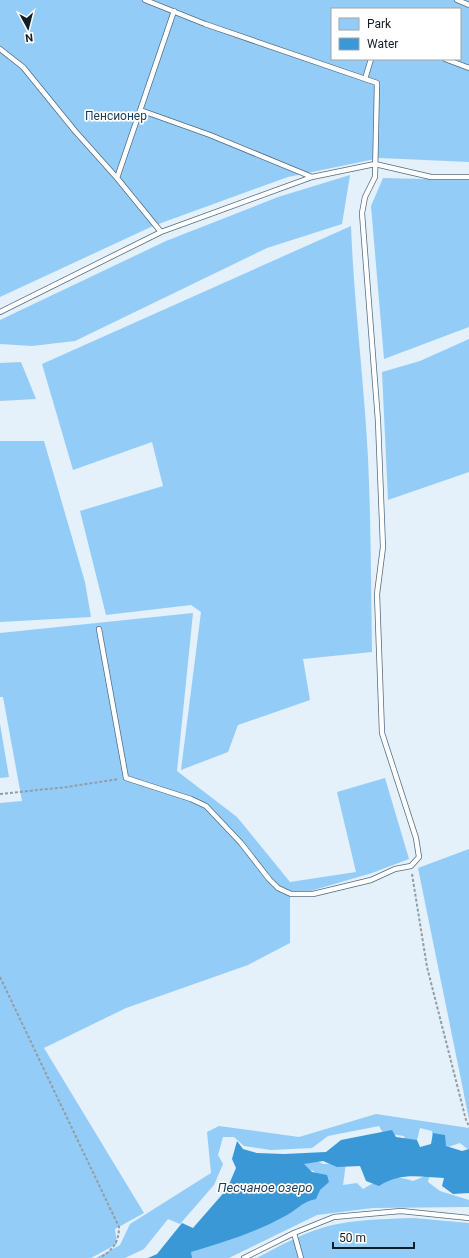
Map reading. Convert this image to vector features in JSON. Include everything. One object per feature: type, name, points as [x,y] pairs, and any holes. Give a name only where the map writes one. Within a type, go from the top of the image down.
[{"type":"lane","points":[[99,629],[126,778],[191,799],[206,806],[241,843],[269,879],[278,888],[291,894],[313,894],[371,880],[395,869],[411,866],[419,857],[416,838],[382,733],[377,594],[383,547],[378,421],[362,212],[365,196],[375,177],[377,83],[308,61],[145,0]]},
{"type":"lane","points":[[457,0],[469,5]]},
{"type":"lane","points":[[118,178],[174,12]]},
{"type":"lane","points":[[0,49],[23,67],[75,131],[118,178],[162,232]]},
{"type":"lane","points":[[365,79],[371,60]]},
{"type":"lane","points":[[448,60],[469,68]]},
{"type":"lane","points":[[140,110],[210,135],[312,176]]},
{"type":"lane","points":[[0,312],[162,232],[312,176],[375,164],[431,177],[469,177]]},
{"type":"lane","points":[[244,1258],[294,1233],[334,1217],[401,1211],[469,1218]]},
{"type":"lane","points":[[294,1233],[301,1258]]},
{"type":"path","points":[[0,794],[67,787],[126,778]]},
{"type":"path","points":[[411,866],[427,967],[469,1126]]},
{"type":"path","points":[[0,977],[119,1227],[119,1237],[112,1251],[99,1258]]},
{"type":"green space","name":"Пенсионер","points":[[0,0],[469,0],[469,162],[380,158],[288,177],[153,226],[0,297]]},
{"type":"green space","points":[[350,175],[342,224],[267,248],[75,341],[32,346],[0,344],[0,320],[166,241],[278,197]]},
{"type":"green space","points":[[383,178],[469,180],[469,327],[384,359],[371,206]]},
{"type":"green space","points":[[351,226],[354,284],[368,458],[372,652],[303,659],[310,700],[238,725],[228,752],[181,770],[201,612],[191,605],[106,615],[80,511],[163,486],[152,442],[73,470],[42,364]]},
{"type":"green space","points":[[469,339],[469,472],[388,500],[382,372],[420,361]]},
{"type":"green space","points":[[21,362],[36,399],[0,401],[0,363]]},
{"type":"green space","points":[[0,441],[44,441],[85,582],[91,617],[0,622]]},
{"type":"green space","points":[[193,613],[177,771],[237,817],[290,882],[356,872],[337,792],[385,778],[409,859],[372,873],[290,897],[290,943],[248,965],[126,1008],[44,1048],[144,1213],[115,1229],[117,1244],[91,1258],[0,1258],[0,803],[22,801],[3,697],[0,697],[0,633]]},
{"type":"green space","points":[[0,724],[9,777],[0,778]]},
{"type":"green space","points":[[469,849],[469,1119],[418,868]]},
{"type":"green space","points":[[376,1114],[469,1128],[469,1150],[460,1143],[448,1147],[433,1142],[432,1131],[420,1128],[417,1140],[407,1143],[404,1136],[383,1133],[379,1126],[328,1136],[312,1148],[271,1150],[244,1146],[234,1137],[223,1137],[218,1155],[223,1164],[214,1185],[180,1224],[168,1219],[144,1249],[125,1258],[96,1258],[120,1245],[130,1224],[211,1173],[207,1132],[219,1126],[299,1137]]},
{"type":"green space","points":[[310,1157],[323,1164],[346,1163],[343,1185],[357,1183],[363,1189],[382,1179],[393,1177],[413,1181],[430,1174],[428,1182],[440,1191],[469,1200],[469,1207],[373,1208],[317,1215],[229,1258],[180,1258],[316,1178],[314,1171],[299,1168]]},
{"type":"green space","points":[[414,1218],[469,1223],[469,1258],[257,1258],[300,1236],[328,1226],[360,1221]]},
{"type":"water","name":"Песчаное озеро","points":[[392,1130],[396,1137],[417,1140],[420,1147],[431,1144],[433,1133],[445,1135],[446,1146],[462,1151],[469,1149],[469,1193],[453,1194],[442,1186],[444,1178],[410,1176],[395,1179],[379,1186],[366,1181],[360,1166],[337,1167],[323,1161],[304,1164],[312,1172],[327,1175],[329,1182],[320,1190],[316,1199],[311,1200],[264,1227],[191,1252],[192,1258],[148,1258],[157,1254],[182,1223],[193,1228],[227,1189],[236,1168],[232,1159],[237,1141],[243,1149],[257,1153],[284,1154],[326,1152],[341,1140]]}]
